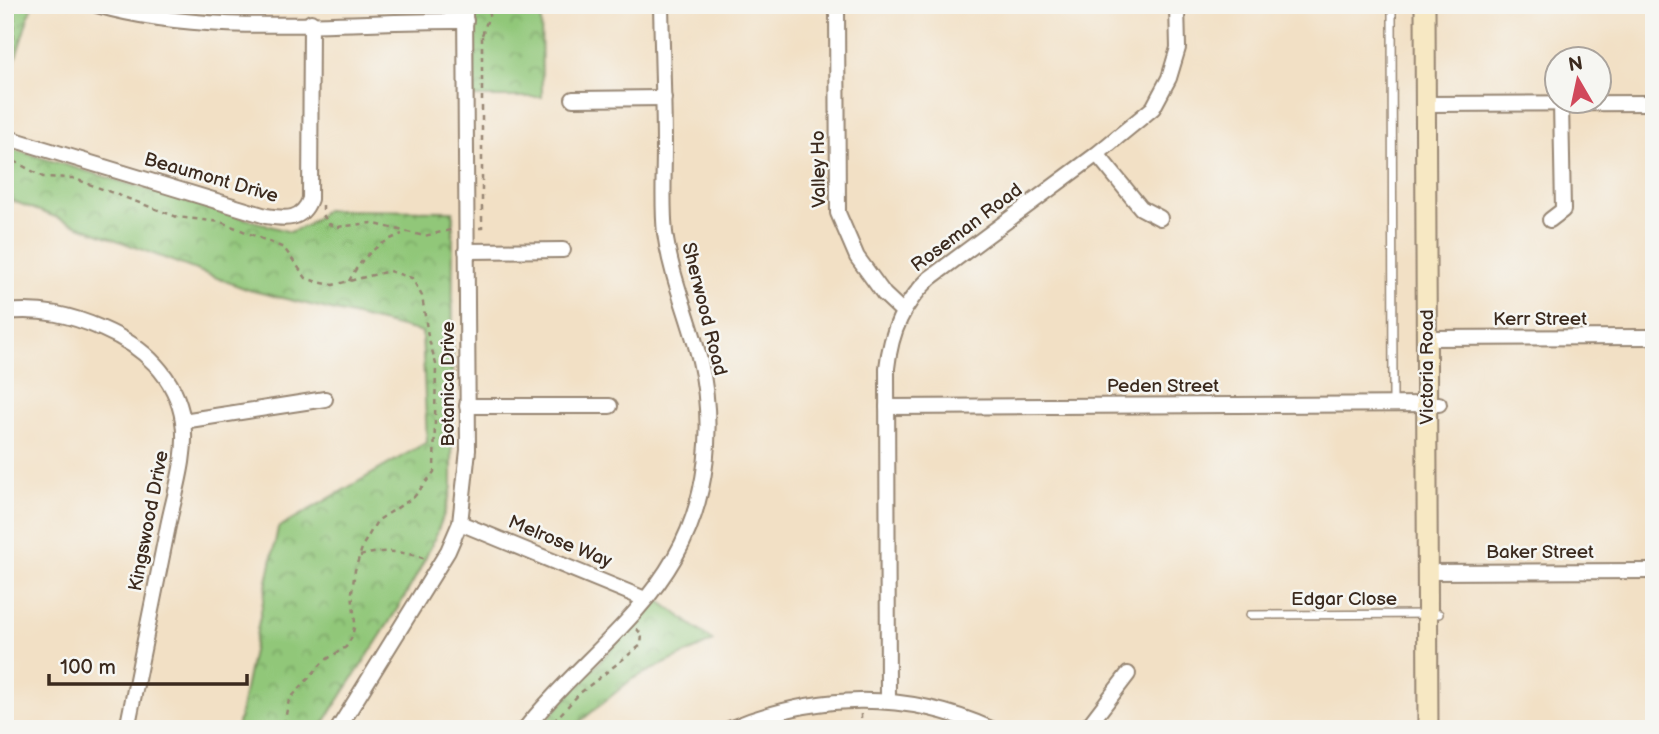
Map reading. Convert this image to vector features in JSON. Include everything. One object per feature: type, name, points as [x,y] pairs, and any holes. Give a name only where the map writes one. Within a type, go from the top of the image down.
[{"type":"main road","name":"Victoria Road","points":[[1425,5],[1432,104]]},
{"type":"main road","name":"Victoria Road","points":[[1428,729],[1433,614],[1432,104],[1437,5]]},
{"type":"main road","name":"Victoria Road","points":[[1433,614],[1439,729]]},
{"type":"street","points":[[97,5],[134,16],[186,22],[312,22],[466,28]]},
{"type":"street","name":"Botanica Drive","points":[[338,729],[439,567],[460,523],[466,482],[467,406],[465,5]]},
{"type":"street","name":"Sherwood Road","points":[[526,729],[629,620],[676,556],[694,515],[707,442],[706,404],[700,363],[666,236],[661,5]]},
{"type":"street","name":"Valley Ho","points":[[836,5],[838,213],[857,257],[884,294],[902,311]]},
{"type":"street","name":"Roseman Road","points":[[888,701],[887,407],[889,352],[902,311],[930,278],[1097,154],[1153,108],[1169,78],[1178,48],[1177,5]]},
{"type":"street","points":[[310,199],[312,22]]},
{"type":"street","points":[[573,99],[664,98]]},
{"type":"street","points":[[1432,104],[1544,103]]},
{"type":"street","points":[[1614,103],[1654,103]]},
{"type":"street","points":[[1550,220],[1563,210],[1561,116]]},
{"type":"street","name":"Beaumont Drive","points":[[5,137],[266,216],[288,219],[297,217],[310,199]]},
{"type":"street","points":[[1097,154],[1141,208],[1160,218]]},
{"type":"street","points":[[466,251],[563,250]]},
{"type":"street","name":"Kingswood Drive","points":[[5,312],[27,310],[56,313],[84,321],[131,342],[162,372],[173,390],[183,421],[181,467],[127,729]]},
{"type":"street","name":"Kerr Street","points":[[1432,338],[1654,337]]},
{"type":"street","points":[[183,421],[325,399]]},
{"type":"street","name":"Peden Street","points":[[887,407],[1433,405]]},
{"type":"street","points":[[467,406],[610,406]]},
{"type":"street","name":"Melrose Way","points":[[460,523],[645,598]]},
{"type":"street","name":"Baker Street","points":[[1433,572],[1654,571]]},
{"type":"street","points":[[1086,729],[1128,674]]},
{"type":"street","points":[[729,729],[769,712],[822,702],[888,701],[929,706],[991,729]]},
{"type":"lane","name":"Victoria Road","points":[[1392,5],[1393,405]]},
{"type":"lane","name":"Edgar Close","points":[[1250,615],[1433,614]]},
{"type":"path","points":[[5,68],[12,50],[15,5]]},
{"type":"path","points":[[310,199],[323,201],[323,215],[329,224],[337,227],[370,223],[424,236],[446,229],[482,228],[482,36],[493,5]]},
{"type":"path","points":[[466,28],[482,36]]},
{"type":"path","points":[[5,156],[43,177],[73,178],[177,217],[221,222],[236,228],[284,248],[306,278],[317,282],[333,285],[389,271],[412,278],[422,296],[428,336],[436,364],[434,472],[414,496],[377,521],[360,556],[352,592],[355,623],[352,637],[346,647],[324,661],[316,674],[293,694],[289,700],[283,729]]},
{"type":"path","points":[[349,281],[368,253],[382,242],[404,233]]},
{"type":"path","points":[[360,556],[374,551],[405,553],[439,567]]},
{"type":"path","points":[[547,729],[580,693],[641,645],[642,635],[629,620]]},
{"type":"green space","points":[[5,5],[32,5],[5,93]]},
{"type":"green space","points":[[474,5],[541,5],[542,97],[473,97]]},
{"type":"green space","points":[[5,147],[290,232],[308,225],[325,210],[453,211],[452,487],[442,519],[413,581],[320,729],[237,729],[278,528],[427,442],[422,332],[249,290],[5,198]]},
{"type":"green space","points":[[657,599],[713,641],[632,679],[571,729],[538,729]]}]
